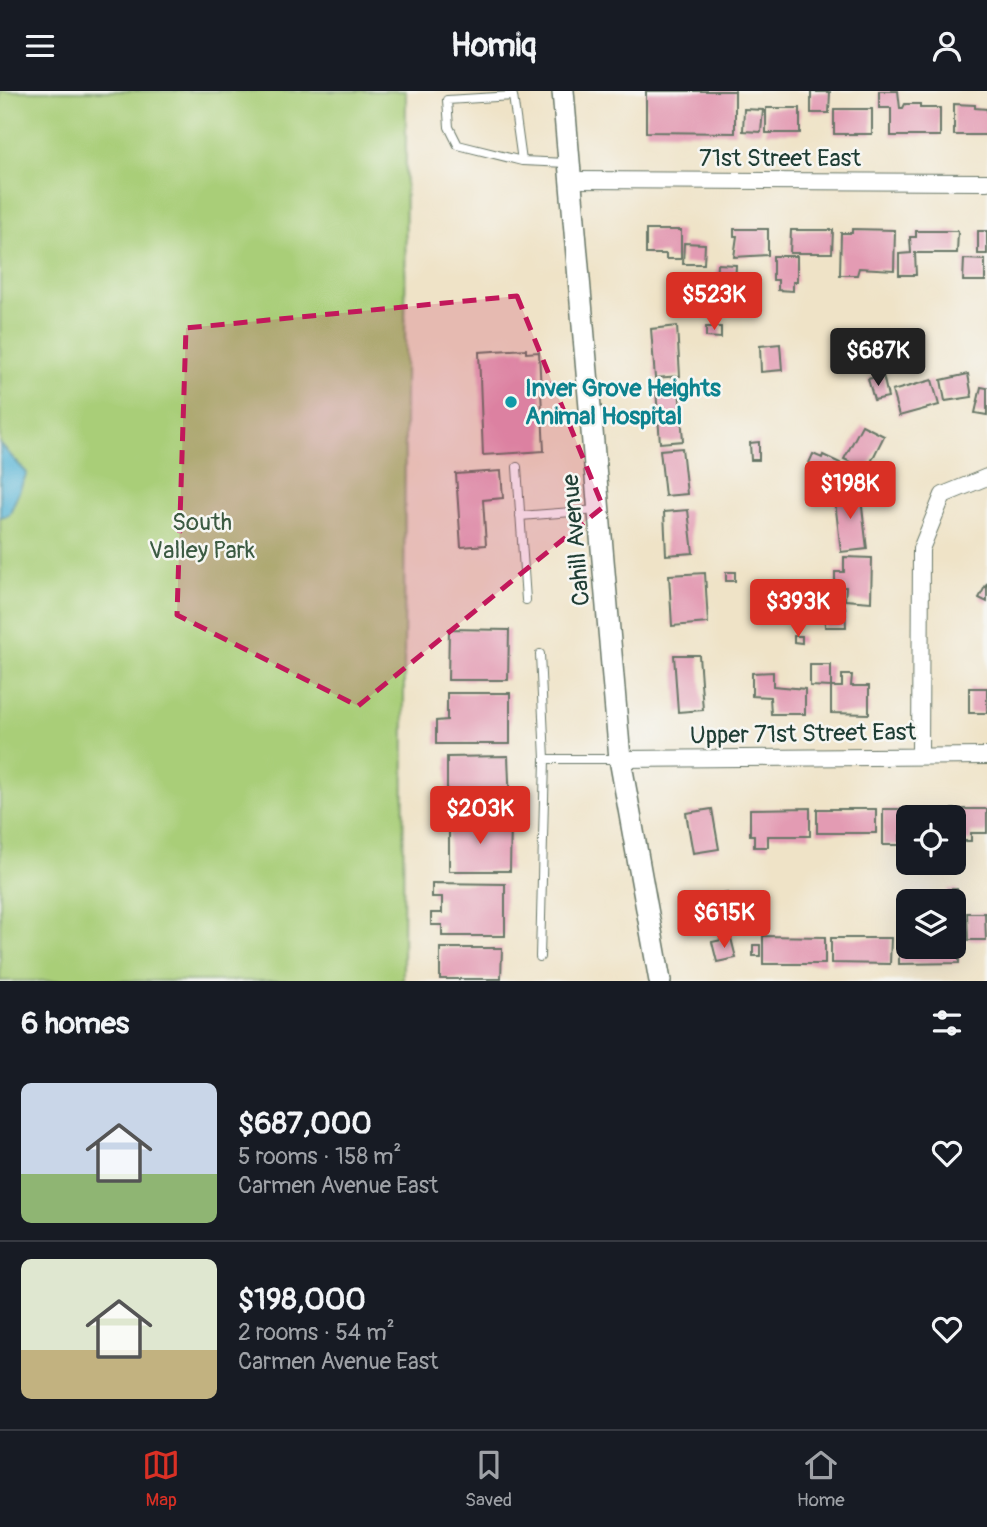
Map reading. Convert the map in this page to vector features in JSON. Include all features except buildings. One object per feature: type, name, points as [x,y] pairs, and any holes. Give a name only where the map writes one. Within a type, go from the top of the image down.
[{"type":"street","name":"Cahill Avenue","points":[[563,91],[620,759],[660,981]]},
{"type":"street","name":"71st Street East","points":[[571,171],[987,182]]},
{"type":"street","points":[[920,755],[920,549],[943,495],[987,477]]},
{"type":"street","name":"Upper 71st Street East","points":[[620,759],[987,756]]},
{"type":"lane","points":[[522,162],[513,93],[447,96],[449,127],[458,145],[522,162],[571,171]]},
{"type":"lane","points":[[517,467],[526,600]]},
{"type":"lane","points":[[520,516],[600,510]]},
{"type":"lane","points":[[540,654],[545,759],[539,899],[540,957]]},
{"type":"lane","points":[[545,759],[620,759]]},
{"type":"highlighted area","points":[[517,296],[603,507],[358,706],[177,615],[186,328]]},
{"type":"green space","name":"South Valley Park","points":[[0,91],[406,91],[403,981],[0,981]]},
{"type":"water","points":[[0,444],[27,473],[9,515],[0,517]]},
{"type":"place","name":"Inver Grove Heights Animal Hospital","points":[[511,402]]}]
